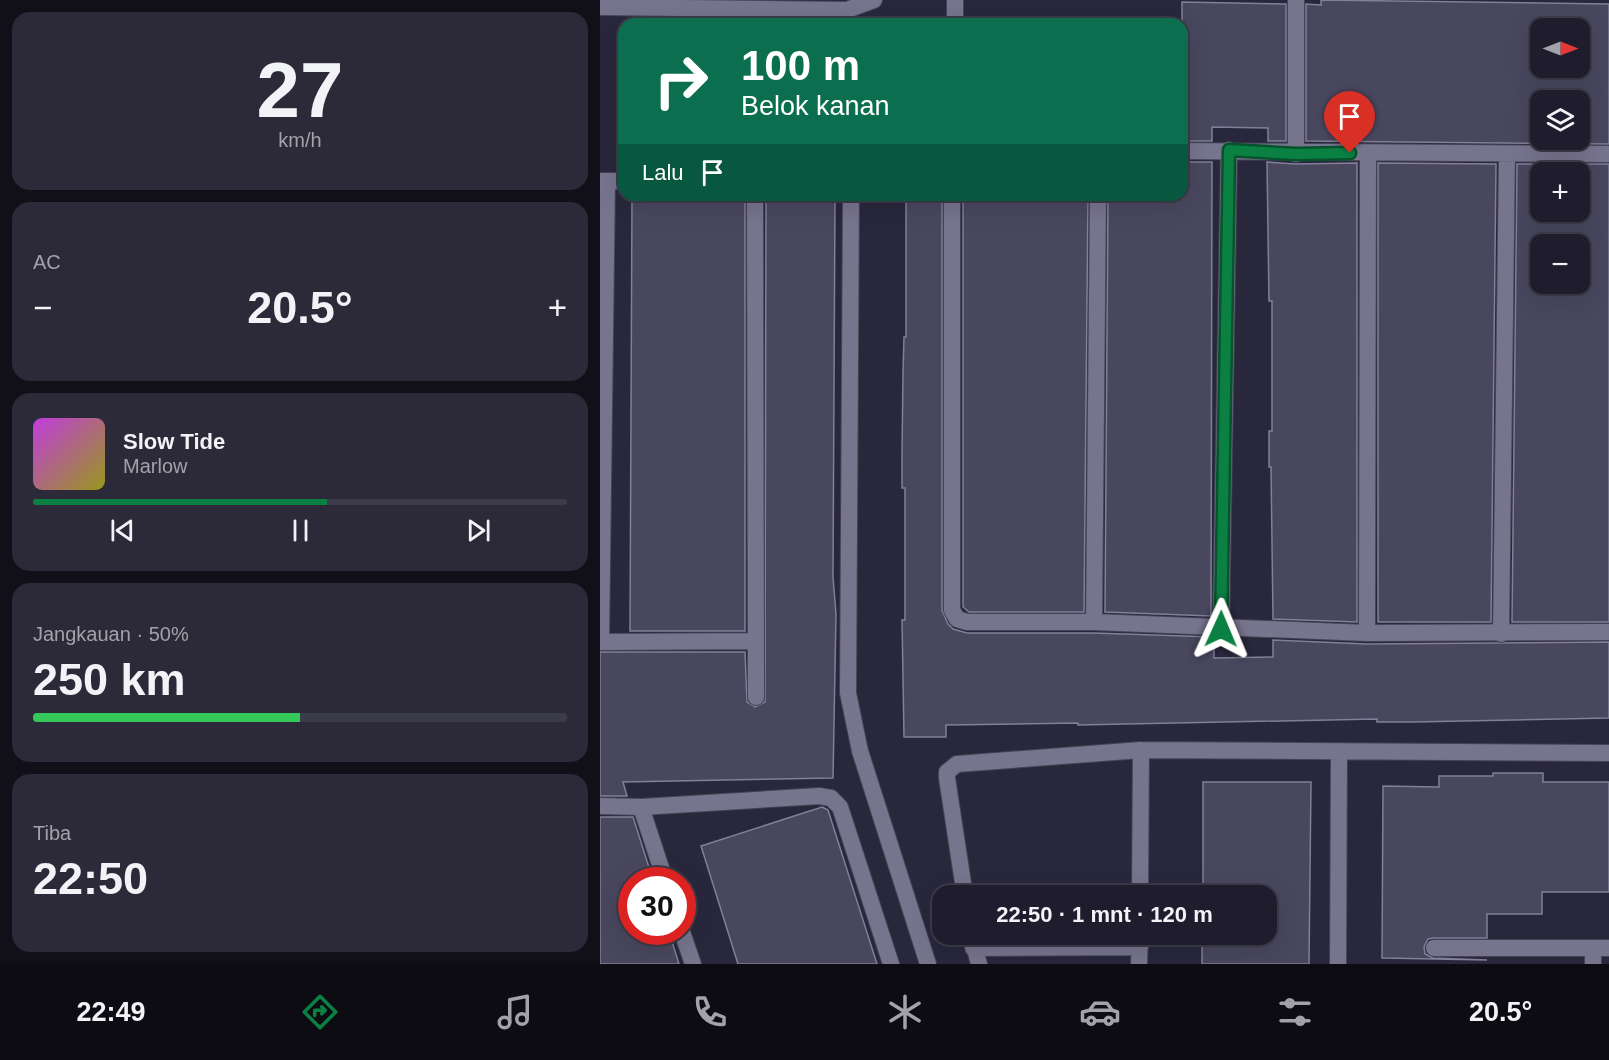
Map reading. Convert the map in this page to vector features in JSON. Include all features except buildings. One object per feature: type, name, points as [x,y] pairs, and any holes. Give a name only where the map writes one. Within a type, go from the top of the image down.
[{"type":"street","points":[[600,7],[751,4],[852,11],[874,0]]},
{"type":"street","points":[[954,18],[955,0]]},
{"type":"street","points":[[1296,0],[1296,154]]},
{"type":"street","points":[[1221,629],[1229,150]]},
{"type":"street","points":[[1188,151],[1229,150],[1296,154],[1609,154]]},
{"type":"street","points":[[1367,633],[1368,153]]},
{"type":"street","points":[[1501,634],[1507,154]]},
{"type":"street","points":[[603,181],[601,642],[756,641]]},
{"type":"street","points":[[755,201],[756,697]]},
{"type":"street","points":[[851,201],[848,693],[860,751],[928,964]]},
{"type":"street","points":[[952,201],[952,610],[957,619],[967,622],[1094,622],[1221,629],[1367,633],[1609,632]]},
{"type":"street","points":[[1094,622],[1098,201]]},
{"type":"street","points":[[1140,885],[1141,750]]},
{"type":"street","points":[[963,885],[947,778],[951,767],[962,763],[1141,750],[1609,753]]},
{"type":"street","points":[[1338,964],[1340,752]]},
{"type":"street","points":[[600,806],[640,807],[819,796],[831,798],[840,807],[891,964]]},
{"type":"street","points":[[640,807],[661,867]]},
{"type":"street","points":[[686,945],[693,964]]},
{"type":"street","points":[[974,949],[1057,945]]},
{"type":"street","points":[[1139,964],[1140,945]]},
{"type":"street","points":[[1434,948],[1549,956],[1599,954]]},
{"type":"route","points":[[1221,629],[1229,150],[1296,154],[1350,153]]}]
